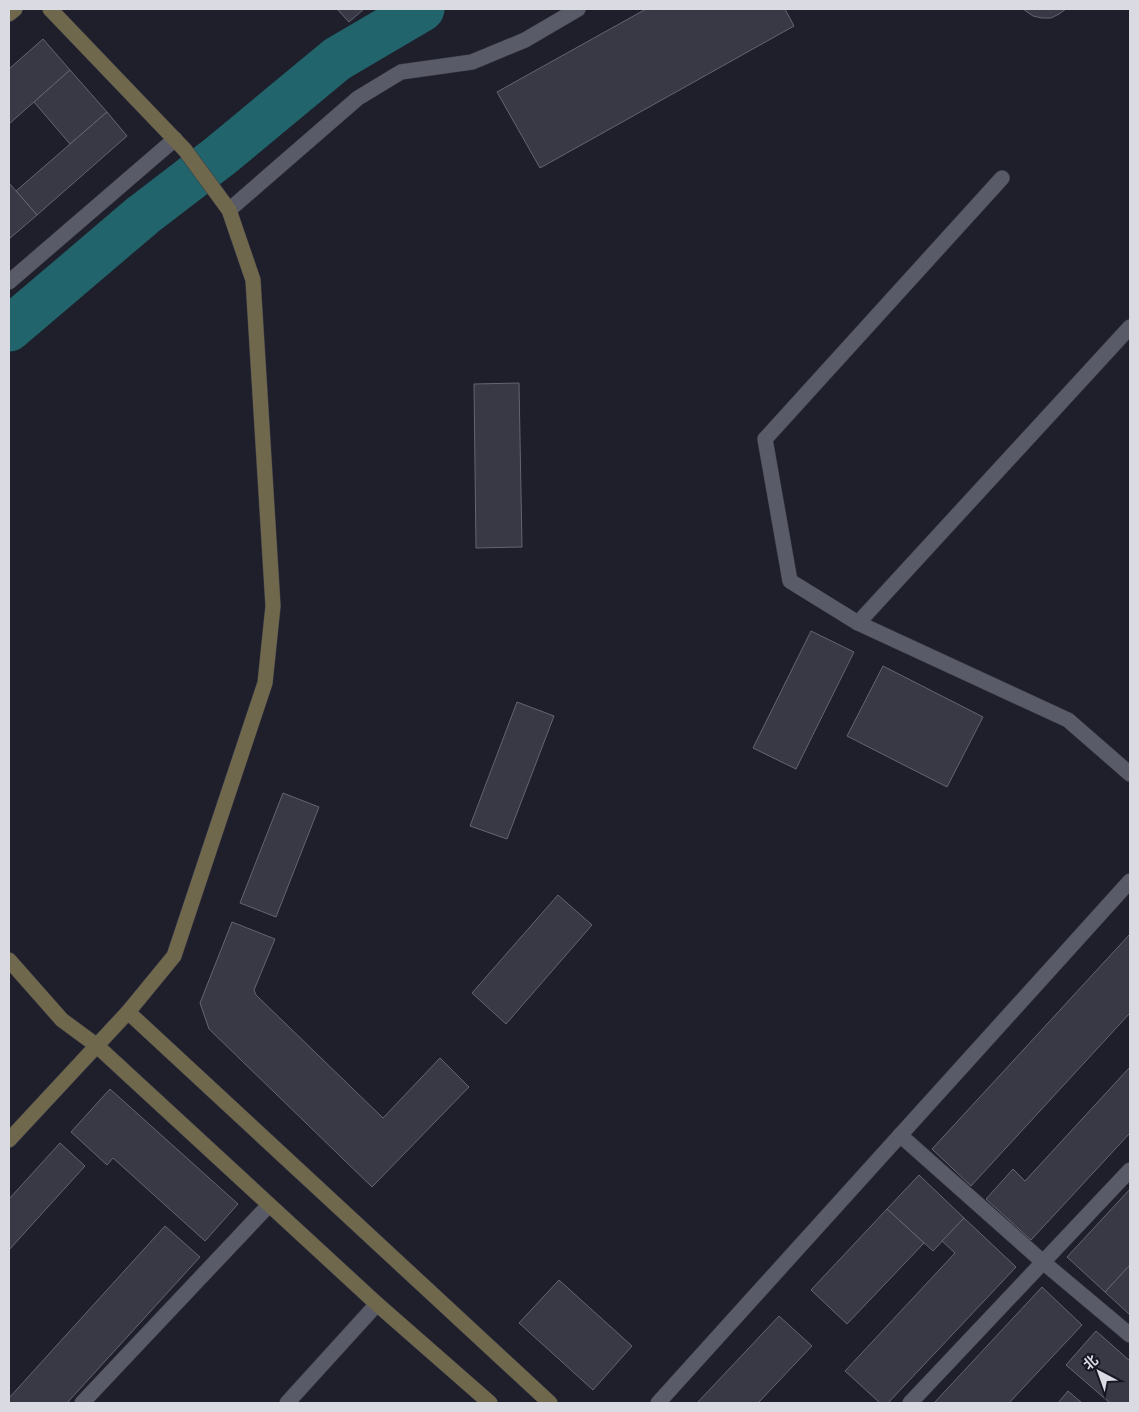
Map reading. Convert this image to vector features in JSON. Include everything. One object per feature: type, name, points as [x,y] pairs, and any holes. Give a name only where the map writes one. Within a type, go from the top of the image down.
[{"type":"main road","points":[[9,14],[15,9]]},
{"type":"main road","points":[[9,1140],[128,1012],[174,956],[265,683],[273,606],[253,280],[229,210],[180,145],[50,9]]},
{"type":"main road","points":[[9,960],[62,1020],[96,1045],[377,1304],[490,1403]]},
{"type":"main road","points":[[128,1012],[550,1403]]},
{"type":"street","points":[[229,210],[358,98],[401,72],[472,62],[525,40],[578,9]]},
{"type":"street","points":[[9,282],[180,145]]},
{"type":"street","points":[[1002,178],[765,439],[790,581],[858,623],[1068,720],[1130,774]]},
{"type":"street","points":[[858,623],[1130,327]]},
{"type":"street","points":[[658,1403],[1130,881]]},
{"type":"street","points":[[900,1135],[1043,1262],[1130,1335]]},
{"type":"street","points":[[910,1403],[1130,1170]]},
{"type":"street","points":[[82,1403],[269,1205]]},
{"type":"street","points":[[287,1403],[377,1304]]},
{"type":"building","points":[[337,9],[364,9],[349,22]]},
{"type":"building","points":[[646,9],[785,9],[794,26],[540,168],[497,92]]},
{"type":"building","points":[[1023,9],[1066,9],[1051,18],[1042,18],[1033,16]]},
{"type":"building","points":[[43,39],[70,70],[9,124],[9,69]]},
{"type":"building","points":[[70,70],[107,112],[70,144],[34,102]]},
{"type":"building","points":[[107,112],[127,136],[37,215],[16,191]]},
{"type":"building","points":[[9,183],[37,215],[9,239]]},
{"type":"building","points":[[519,383],[522,547],[476,548],[474,384]]},
{"type":"building","points":[[811,631],[854,652],[796,769],[753,748]]},
{"type":"building","points":[[883,666],[983,717],[947,787],[847,736]]},
{"type":"building","points":[[517,702],[554,716],[507,839],[470,826]]},
{"type":"building","points":[[283,793],[319,807],[276,917],[240,903]]},
{"type":"building","points":[[558,895],[592,925],[506,1024],[472,993]]},
{"type":"building","points":[[232,922],[275,939],[254,990],[256,995],[383,1118],[440,1058],[469,1087],[372,1187],[209,1029],[200,1003]]},
{"type":"building","points":[[1130,934],[1130,1013],[971,1186],[932,1149]]},
{"type":"building","points":[[1130,1067],[1130,1133],[1031,1240],[986,1199],[1013,1169],[1025,1181]]},
{"type":"building","points":[[110,1089],[238,1204],[205,1241],[113,1158],[107,1165],[71,1132]]},
{"type":"building","points":[[60,1143],[85,1166],[9,1250],[9,1199]]},
{"type":"building","points":[[919,1175],[964,1218],[933,1251],[887,1209]]},
{"type":"building","points":[[1130,1189],[1130,1265],[1105,1292],[1067,1257]]},
{"type":"building","points":[[887,1209],[924,1243],[847,1324],[811,1290]]},
{"type":"building","points":[[964,1218],[1016,1267],[888,1403],[880,1403],[845,1371],[955,1253],[942,1241]]},
{"type":"building","points":[[165,1226],[200,1257],[67,1403],[9,1403],[9,1398]]},
{"type":"building","points":[[1130,1265],[1130,1315],[1105,1292]]},
{"type":"building","points":[[559,1280],[632,1346],[593,1390],[519,1323]]},
{"type":"building","points":[[1042,1287],[1082,1325],[1009,1403],[934,1403]]},
{"type":"building","points":[[779,1316],[812,1346],[758,1403],[697,1403]]},
{"type":"building","points":[[1096,1331],[1130,1361],[1130,1403],[1110,1403],[1066,1365]]},
{"type":"building","points":[[1068,1391],[1082,1403],[1058,1403]]},
{"type":"waterway","points":[[9,329],[143,215],[220,156],[337,59],[422,9]]}]
